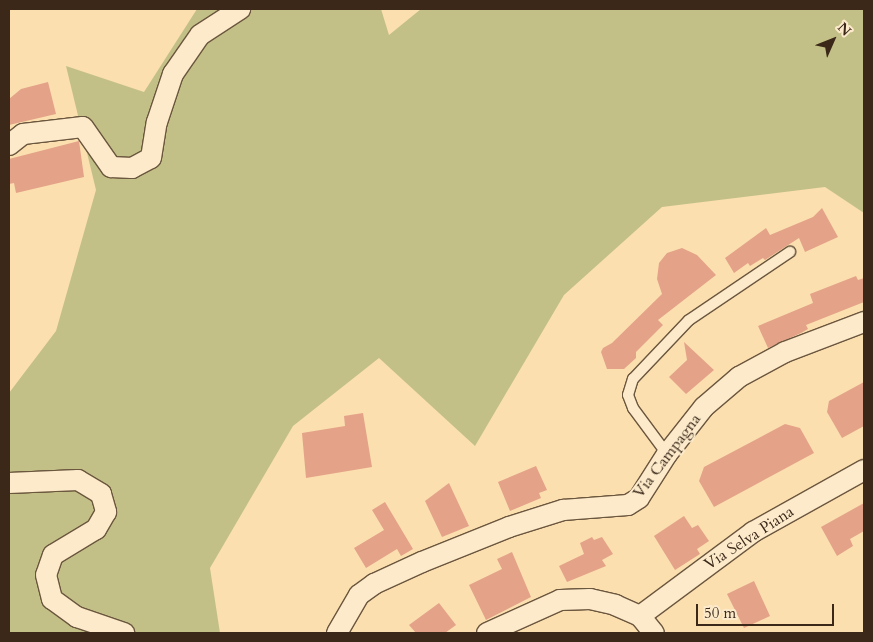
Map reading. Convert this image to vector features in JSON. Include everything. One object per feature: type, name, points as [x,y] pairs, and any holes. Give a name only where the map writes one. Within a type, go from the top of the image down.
[{"type":"street","points":[[9,145],[23,134],[83,127],[111,167],[132,168],[150,158],[156,122],[173,74],[200,35],[240,9]]},
{"type":"street","name":"Via Campagna","points":[[337,633],[349,609],[374,584],[509,527],[563,510],[628,504],[638,498],[667,454],[704,407],[739,377],[785,352],[864,322]]},
{"type":"street","name":"Via Selva Piana","points":[[640,616],[753,532],[864,470]]},
{"type":"street","points":[[9,483],[78,480],[101,494],[106,512],[96,528],[53,554],[46,575],[52,599],[77,617],[124,633]]},
{"type":"street","points":[[487,633],[560,600],[590,599],[615,604],[640,616],[654,633]]},
{"type":"lane","points":[[667,454],[633,408],[628,395],[633,379],[689,320],[790,252]]},
{"type":"shaded area","points":[[197,9],[381,9],[389,35],[421,9],[864,9],[864,213],[825,187],[662,207],[564,295],[475,446],[379,358],[293,426],[210,568],[220,633],[9,633],[9,393],[56,331],[96,190],[66,66],[144,92]]},
{"type":"building","points":[[48,82],[56,114],[9,125],[9,99],[21,89]]},
{"type":"building","points":[[79,141],[84,177],[16,193],[14,183],[9,184],[9,159]]},
{"type":"building","points":[[822,208],[838,237],[805,252],[799,238],[765,260],[763,258],[750,266],[748,263],[734,273],[725,258],[766,228],[770,235],[813,217]]},
{"type":"building","points":[[682,248],[697,255],[716,275],[658,320],[663,325],[636,352],[636,358],[624,369],[607,369],[601,352],[603,348],[612,343],[662,294],[657,279],[659,263],[667,253]]},
{"type":"building","points":[[856,276],[858,280],[864,278],[864,302],[806,325],[808,329],[768,348],[758,326],[813,303],[810,294]]},
{"type":"building","points":[[684,342],[714,370],[686,394],[669,377],[687,360]]},
{"type":"building","points":[[864,382],[864,426],[842,438],[827,412],[829,401]]},
{"type":"building","points":[[363,413],[372,467],[306,478],[302,433],[345,426],[344,416]]},
{"type":"building","points":[[785,424],[800,428],[814,453],[714,507],[699,481],[704,467]]},
{"type":"building","points":[[536,466],[547,490],[539,493],[541,498],[510,511],[498,482]]},
{"type":"building","points":[[449,483],[469,526],[442,537],[425,501]]},
{"type":"building","points":[[385,502],[413,549],[401,556],[397,549],[366,568],[354,548],[384,530],[372,510]]},
{"type":"building","points":[[864,503],[864,531],[850,539],[853,546],[837,556],[821,527]]},
{"type":"building","points":[[684,516],[692,528],[698,525],[709,541],[697,549],[700,554],[675,570],[654,536]]},
{"type":"building","points":[[592,537],[594,540],[602,537],[613,554],[602,560],[606,566],[567,582],[559,566],[584,554],[580,543]]},
{"type":"building","points":[[512,552],[531,597],[486,620],[469,585],[502,569],[497,559]]},
{"type":"building","points":[[754,581],[770,616],[744,628],[727,594]]},
{"type":"building","points":[[439,603],[456,625],[445,633],[416,633],[409,625]]}]
